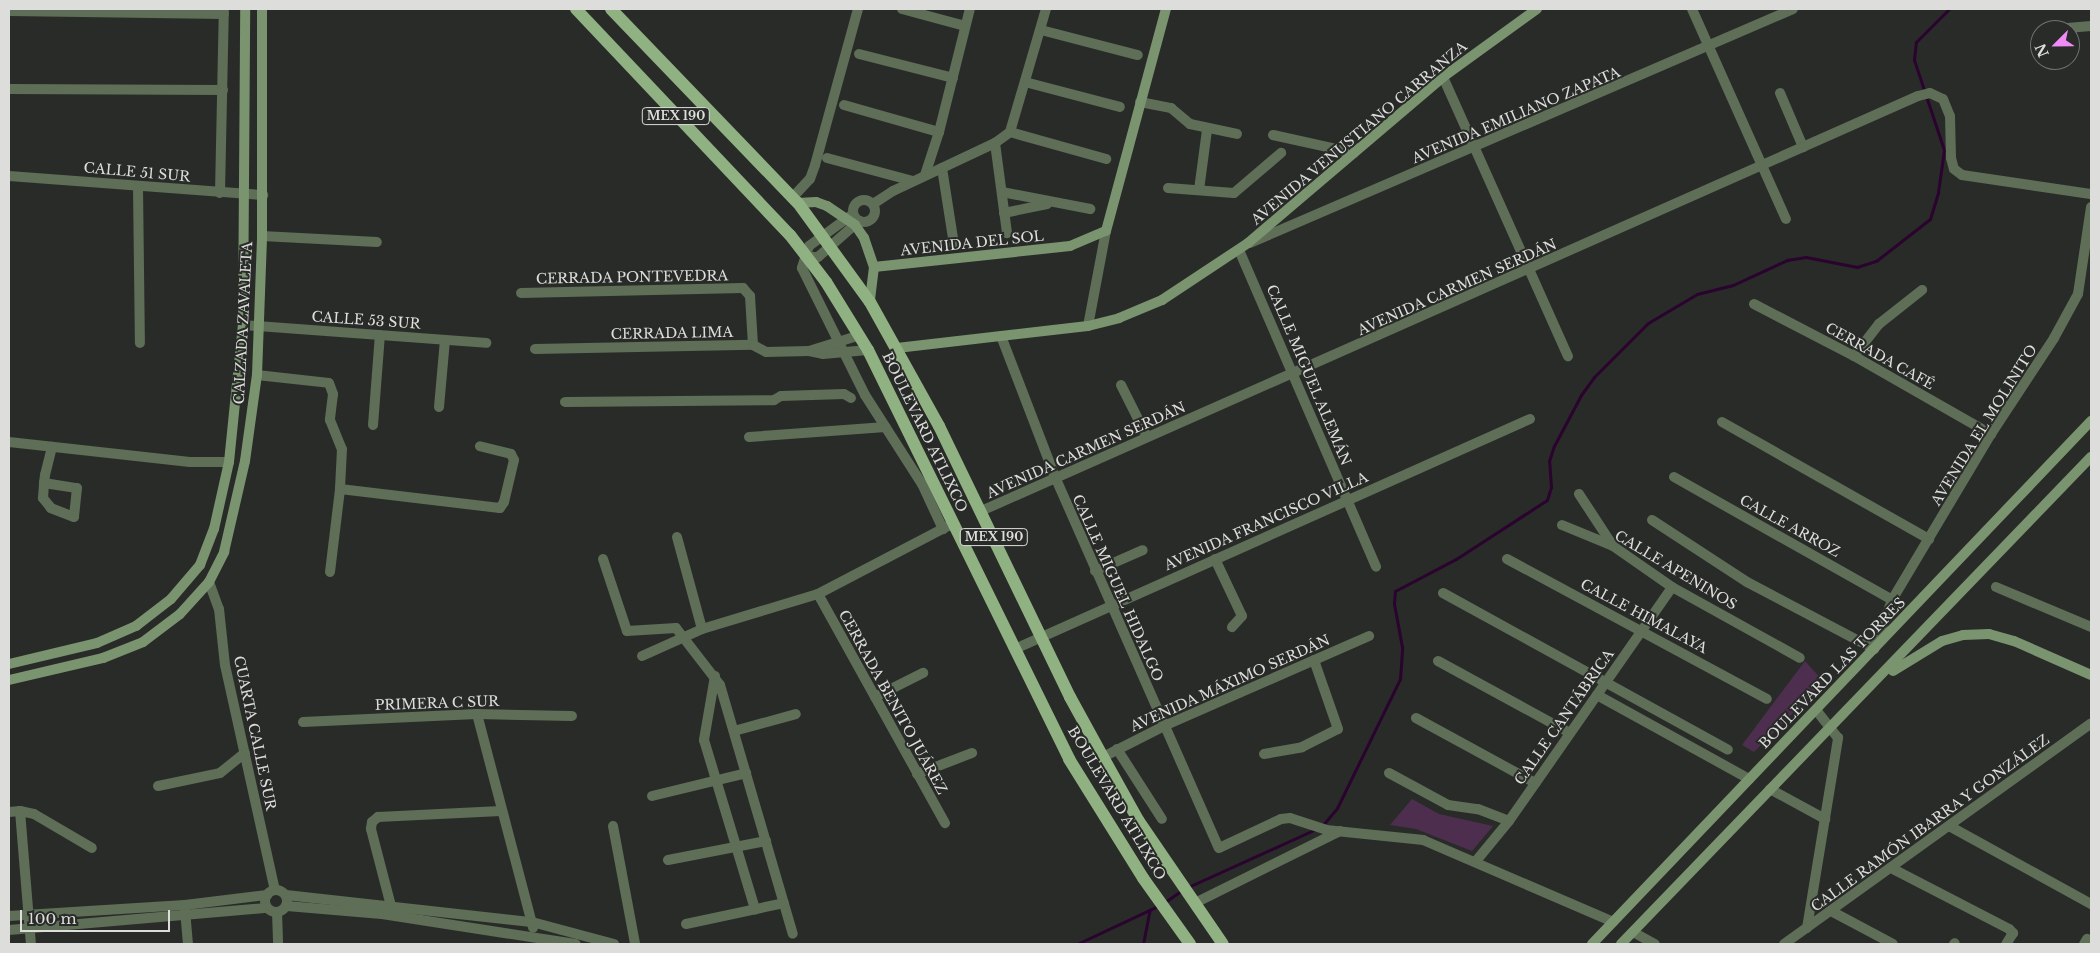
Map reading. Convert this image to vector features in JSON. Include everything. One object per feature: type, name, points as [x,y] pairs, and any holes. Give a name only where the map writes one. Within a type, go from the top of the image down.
[{"type":"main road","name":"CALZADA ZAVALETA","points":[[9,664],[97,643],[136,626],[171,600],[200,565],[214,529],[229,462],[243,325],[245,9]]},
{"type":"main road","name":"CALZADA ZAVALETA","points":[[9,680],[103,658],[143,642],[180,614],[209,582],[231,531],[245,461],[257,375],[260,326],[263,196],[262,9]]},
{"type":"main road","name":"BOULEVARD ATLIXCO","points":[[576,9],[790,235],[860,335],[938,506],[1015,649],[1069,759],[1144,878],[1187,939]]},
{"type":"main road","name":"BOULEVARD ATLIXCO","points":[[610,9],[795,201],[823,235],[870,302],[897,348],[981,512],[1041,636],[1138,820],[1223,944]]},
{"type":"main road","points":[[1106,232],[1166,9]]},
{"type":"main road","name":"AVENIDA VENUSTIANO CARRANZA","points":[[897,348],[1088,326],[1119,318],[1162,300],[1248,244],[1443,77],[1537,9]]},
{"type":"main road","points":[[795,201],[816,202],[854,220],[864,238],[874,267],[870,302]]},
{"type":"main road","name":"AVENIDA DEL SOL","points":[[874,267],[1070,246],[1106,232]]},
{"type":"main road","name":"BOULEVARD LAS TORRES","points":[[1592,944],[2091,421]]},
{"type":"main road","points":[[1621,944],[1770,789],[1874,685],[2091,457]]},
{"type":"main road","points":[[1874,685],[1924,650],[1963,635],[1989,634],[2014,641],[2091,675]]},
{"type":"street","points":[[795,201],[810,179],[815,165],[858,9]]},
{"type":"street","points":[[902,9],[964,26]]},
{"type":"street","points":[[925,175],[939,132],[964,26],[970,9]]},
{"type":"street","points":[[873,204],[925,175],[995,143],[1010,132],[1046,9]]},
{"type":"street","points":[[1692,9],[1786,219]]},
{"type":"street","name":"AVENIDA EMILIANO ZAPATA","points":[[1248,244],[1709,48],[1793,9]]},
{"type":"street","points":[[9,11],[224,11],[220,193]]},
{"type":"street","points":[[1041,30],[1138,55]]},
{"type":"street","points":[[859,54],[953,78]]},
{"type":"street","points":[[1443,77],[1568,356]]},
{"type":"street","points":[[1025,82],[1120,107]]},
{"type":"street","points":[[9,90],[223,90]]},
{"type":"street","points":[[1780,93],[1804,147]]},
{"type":"street","name":"AVENIDA CARMEN SERDÁN","points":[[981,512],[1147,437],[1530,270],[1918,96],[1930,93],[1943,99],[1950,116],[1951,158],[1954,169],[1962,175],[2091,194]]},
{"type":"street","points":[[1140,102],[1171,108],[1190,124],[1207,130],[1236,134]]},
{"type":"street","points":[[844,106],[939,132]]},
{"type":"street","points":[[1199,190],[1207,130]]},
{"type":"street","points":[[1010,132],[1106,159]]},
{"type":"street","points":[[1273,135],[1354,153]]},
{"type":"street","points":[[995,143],[1007,233]]},
{"type":"street","points":[[1168,188],[1234,193],[1281,153]]},
{"type":"street","points":[[827,158],[913,181]]},
{"type":"street","points":[[942,168],[954,245]]},
{"type":"street","name":"CALLE 51 SUR","points":[[9,176],[263,196]]},
{"type":"street","points":[[138,187],[140,343]]},
{"type":"street","points":[[1002,192],[1090,210]]},
{"type":"street","points":[[807,258],[818,257],[831,246],[854,220],[854,206],[859,201],[867,200],[873,204]]},
{"type":"street","points":[[1004,213],[1051,203]]},
{"type":"street","points":[[873,204],[872,218],[854,220],[823,235],[809,246],[807,258],[802,268],[844,347],[865,394],[938,506]]},
{"type":"street","name":"AVENIDA EL MOLINITO","points":[[1874,649],[1892,600],[1991,434],[2054,338],[2078,294],[2091,207]]},
{"type":"street","points":[[1088,326],[1106,232]]},
{"type":"street","points":[[262,236],[377,242]]},
{"type":"street","name":"CALLE MIGUEL ALEMÁN","points":[[1239,250],[1294,373],[1376,567]]},
{"type":"street","name":"CERRADA PONTEVEDRA","points":[[521,294],[743,288],[748,290],[750,296],[753,345]]},
{"type":"street","points":[[1854,356],[1880,324],[1922,290]]},
{"type":"street","name":"CERRADA CAFÉ","points":[[1754,304],[1854,356],[1991,434]]},
{"type":"street","name":"CALLE 53 SUR","points":[[243,325],[486,343]]},
{"type":"street","points":[[373,425],[380,335]]},
{"type":"street","name":"CERRADA LIMA","points":[[535,349],[753,345],[766,352],[809,351],[823,354],[844,347],[860,335]]},
{"type":"street","name":"CALLE MIGUEL HIDALGO","points":[[1001,336],[1056,479],[1095,571],[1219,848],[1281,819],[1301,822],[1326,830],[1340,831]]},
{"type":"street","points":[[439,407],[445,340]]},
{"type":"street","name":"CERRADA LIMA","points":[[844,347],[868,350]]},
{"type":"street","points":[[257,375],[329,383],[333,394],[330,420],[342,449],[340,489],[330,572]]},
{"type":"street","points":[[1121,385],[1147,437]]},
{"type":"street","points":[[565,402],[774,400],[781,403],[836,402],[865,394]]},
{"type":"street","name":"AVENIDA FRANCISCO VILLA","points":[[1015,649],[1530,419]]},
{"type":"street","points":[[1722,422],[1930,539]]},
{"type":"street","points":[[749,437],[886,427]]},
{"type":"street","points":[[9,442],[190,462],[229,462]]},
{"type":"street","points":[[340,489],[500,508],[504,502],[514,460],[511,454],[480,446]]},
{"type":"street","points":[[44,483],[52,447]]},
{"type":"street","name":"CALLE ARROZ","points":[[1674,477],[1892,600]]},
{"type":"street","points":[[1578,494],[1613,546]]},
{"type":"street","points":[[1652,520],[1748,582],[1874,649]]},
{"type":"street","name":"CALLE APENINOS","points":[[1562,525],[1613,546],[1672,586],[1800,658]]},
{"type":"street","points":[[642,656],[702,629],[818,594],[948,526]]},
{"type":"street","points":[[677,537],[702,629]]},
{"type":"street","points":[[1095,571],[1143,550]]},
{"type":"street","points":[[603,559],[627,631],[673,628],[684,636],[715,676],[734,731],[792,934]]},
{"type":"street","points":[[1215,559],[1242,616],[1232,627]]},
{"type":"street","name":"CALLE HIMALAYA","points":[[1507,559],[1642,629],[1767,699]]},
{"type":"street","name":"CUARTA CALLE SUR","points":[[209,582],[219,609],[225,665],[245,753],[271,892],[278,944]]},
{"type":"street","name":"CALLE CANTÁBRICA","points":[[1476,861],[1509,821],[1672,586]]},
{"type":"street","points":[[1996,587],[2091,627]]},
{"type":"street","points":[[1443,593],[1605,684],[1728,750]]},
{"type":"street","name":"CERRADA BENITO JUÁREZ","points":[[818,594],[944,823]]},
{"type":"street","name":"AVENIDA MÁXIMO SERDÁN","points":[[1103,756],[1164,726],[1369,636]]},
{"type":"street","points":[[1264,754],[1302,747],[1338,729],[1314,660]]},
{"type":"street","points":[[1438,661],[1570,733]]},
{"type":"street","points":[[875,697],[923,673]]},
{"type":"street","points":[[715,676],[704,740],[755,909]]},
{"type":"street","points":[[1597,695],[1749,779]]},
{"type":"street","points":[[1806,928],[1838,738],[1832,727],[1816,710]]},
{"type":"street","points":[[477,714],[501,812],[532,922],[534,936]]},
{"type":"street","name":"PRIMERA C SUR","points":[[303,722],[477,714],[572,716]]},
{"type":"street","points":[[734,731],[796,714]]},
{"type":"street","points":[[1416,718],[1535,783]]},
{"type":"street","name":"CALLE RAMÓN IBARRA Y GONZÁLEZ","points":[[1784,944],[1893,869],[2091,723]]},
{"type":"street","points":[[1117,749],[1162,819]]},
{"type":"street","points":[[158,786],[220,773],[245,753]]},
{"type":"street","points":[[917,774],[972,753]]},
{"type":"street","points":[[652,796],[716,778],[746,773]]},
{"type":"street","points":[[1389,773],[1448,805],[1478,809],[1509,821]]},
{"type":"street","points":[[1770,789],[1825,819]]},
{"type":"street","points":[[9,812],[20,811],[34,814],[92,848]]},
{"type":"street","points":[[20,811],[30,944]]},
{"type":"street","points":[[385,908],[371,829],[372,822],[378,817],[501,812]]},
{"type":"street","points":[[613,826],[635,944]]},
{"type":"street","points":[[1950,827],[2091,904]]},
{"type":"street","points":[[1194,901],[1340,831],[1423,840],[1476,861],[1613,922]]},
{"type":"street","points":[[668,860],[766,841]]},
{"type":"street","points":[[1893,869],[2010,929],[2013,933],[2006,944]]},
{"type":"street","points":[[9,916],[185,904],[271,892],[286,900],[532,922],[614,944]]},
{"type":"street","points":[[9,930],[272,910],[286,900]]},
{"type":"street","points":[[686,924],[784,903]]},
{"type":"street","points":[[185,904],[188,944]]},
{"type":"street","points":[[385,908],[534,936],[550,942],[576,944]]},
{"type":"street","points":[[1831,911],[1893,944]]},
{"type":"street","points":[[1633,932],[1655,944]]},
{"type":"shaded area","points":[[1805,661],[1824,682],[1754,752],[1742,745]]},
{"type":"shaded area","points":[[1412,799],[1439,814],[1493,826],[1472,851],[1416,829],[1390,825]]},
{"type":"waterway","points":[[1322,826],[1337,808],[1400,679],[1402,647],[1394,604],[1395,591],[1456,559],[1547,500],[1551,487],[1549,461],[1554,446],[1581,395],[1594,377],[1648,323],[1697,294],[1733,285],[1787,260],[1806,257],[1857,267],[1876,261],[1930,219],[1938,192],[1944,150],[1914,60],[1916,42],[1949,9]]},
{"type":"waterway","points":[[1188,887],[1316,829]]},
{"type":"waterway","points":[[1165,902],[1182,890]]},
{"type":"waterway","points":[[1077,944],[1160,905]]},
{"type":"waterway","points":[[1143,944],[1149,912]]}]
